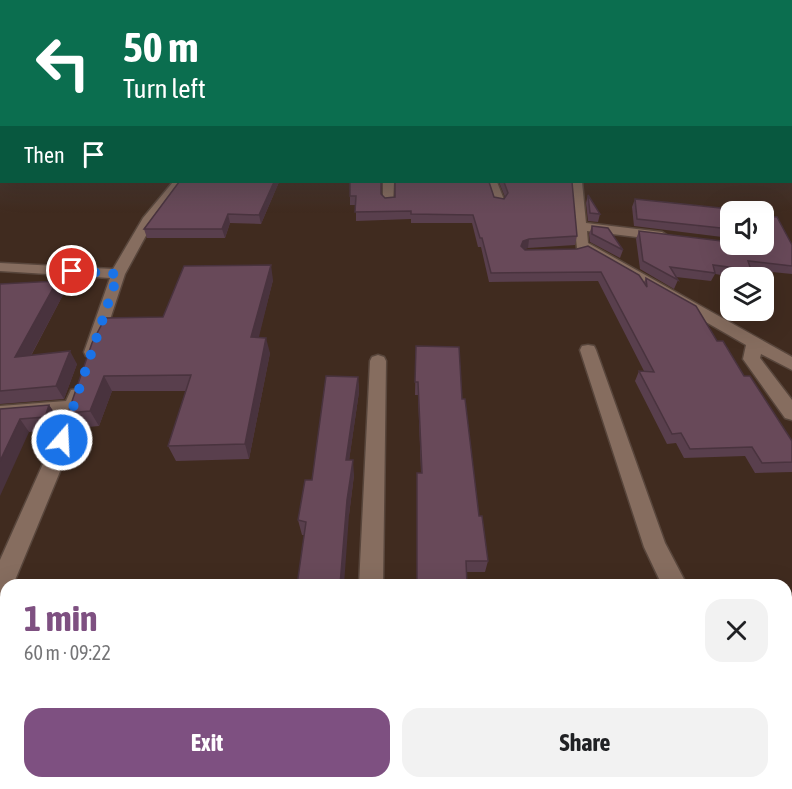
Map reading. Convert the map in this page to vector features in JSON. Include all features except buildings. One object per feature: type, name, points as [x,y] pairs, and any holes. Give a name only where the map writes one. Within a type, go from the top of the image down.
[{"type":"street","points":[[3,579],[56,457],[118,274],[149,218],[177,183]]},
{"type":"street","points":[[388,183],[389,201]]},
{"type":"street","points":[[492,183],[499,202]]},
{"type":"street","points":[[576,183],[582,244],[792,364]]},
{"type":"street","points":[[581,226],[673,237]]},
{"type":"street","points":[[574,252],[588,248]]},
{"type":"street","points":[[0,267],[118,274]]},
{"type":"street","points":[[755,344],[751,359],[792,413]]},
{"type":"street","points":[[588,350],[655,547],[672,579]]},
{"type":"street","points":[[371,579],[378,361]]},
{"type":"street","points":[[0,414],[74,407]]},
{"type":"route","points":[[62,440],[118,274],[72,271]]}]
